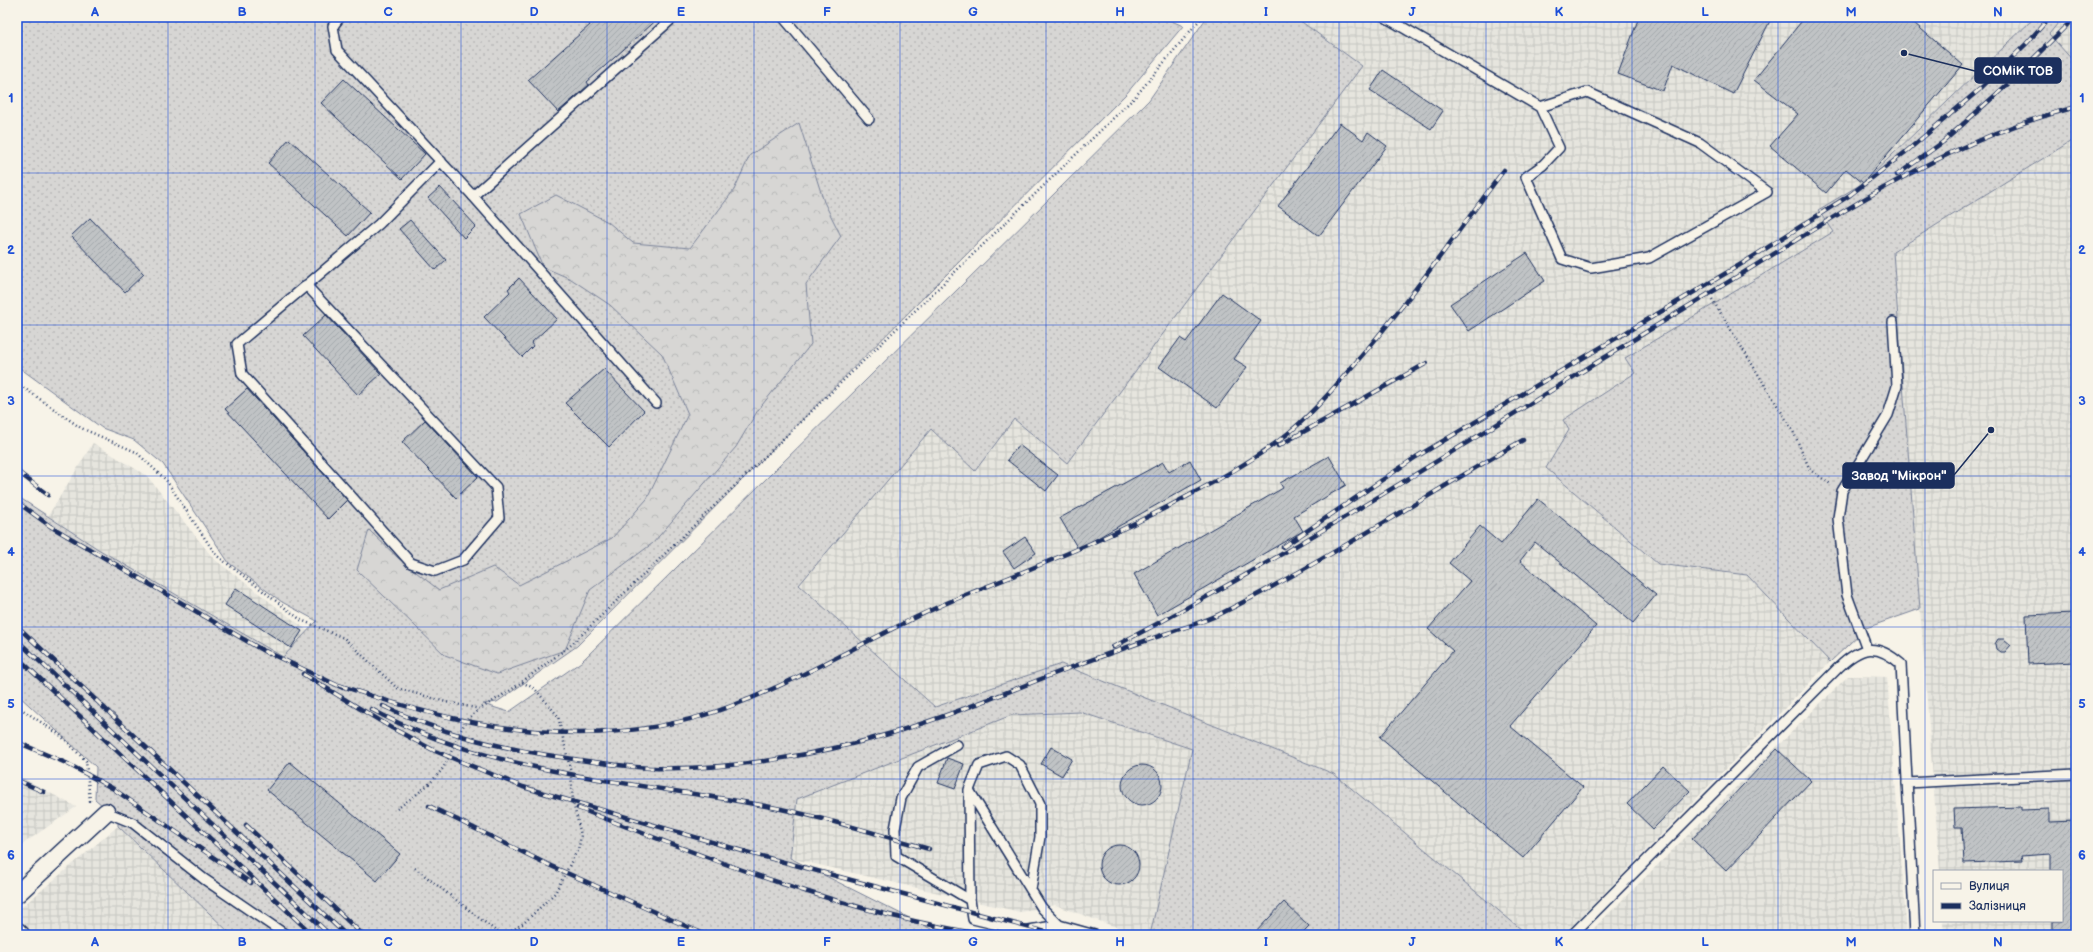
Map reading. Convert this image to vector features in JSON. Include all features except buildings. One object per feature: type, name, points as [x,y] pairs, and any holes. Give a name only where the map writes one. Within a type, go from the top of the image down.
[{"type":"street","points":[[17,894],[106,812]]},
{"type":"street","points":[[17,931],[21,935]]},
{"type":"lane","points":[[340,17],[333,26],[337,50],[473,196],[656,403]]},
{"type":"lane","points":[[473,196],[674,17]]},
{"type":"lane","points":[[783,17],[869,119]]},
{"type":"lane","points":[[1385,17],[1540,107],[1559,148],[1543,166],[1526,177],[1562,259],[1591,268],[1649,258],[1767,192],[1700,143],[1587,92],[1540,107]]},
{"type":"lane","points":[[306,285],[496,487],[499,518],[463,560],[435,570],[411,563],[242,374],[237,344],[306,285],[379,224],[441,161]]},
{"type":"lane","points":[[1867,649],[1847,595],[1838,518],[1842,492],[1888,415],[1897,386],[1893,322]]},
{"type":"lane","points":[[1572,935],[1842,664],[1850,657],[1867,649],[1888,652],[1901,664],[1914,935]]},
{"type":"lane","points":[[957,745],[918,766],[902,798],[895,828],[896,856],[970,900]]},
{"type":"lane","points":[[1031,889],[1040,837],[1040,804],[1020,765],[1006,756],[979,764],[969,790],[970,900],[973,919],[1023,931],[1059,925],[1095,935]]},
{"type":"lane","points":[[1907,783],[2076,774]]},
{"type":"lane","points":[[969,790],[1042,908],[1059,925]]},
{"type":"lane","points":[[106,812],[133,823],[204,879],[286,935]]},
{"type":"path","points":[[398,809],[414,797],[442,769],[465,722],[471,714],[522,682],[570,646],[1135,97],[1202,17]]},
{"type":"path","points":[[1712,299],[1793,431],[1810,470],[1842,492]]},
{"type":"path","points":[[17,383],[81,428],[136,452],[166,480],[216,556],[301,620],[344,638],[398,688],[446,702],[480,709]]},
{"type":"path","points":[[505,935],[524,923],[555,893],[579,847],[581,835],[573,802],[571,773],[558,716],[535,689],[522,682]]},
{"type":"path","points":[[17,706],[60,735],[86,761],[90,801],[106,812]]},
{"type":"path","points":[[415,868],[500,935]]},
{"type":"shaded area","points":[[1295,17],[2035,17],[1863,183],[1818,210],[1833,232],[1625,358],[1635,373],[1563,420],[1569,430],[1546,468],[1658,564],[1747,575],[1830,662],[1563,935],[1528,935],[1334,774],[1061,664],[935,707],[799,585],[931,429],[975,471],[1014,419],[1067,463],[1362,66]]},
{"type":"shaded area","points":[[2063,17],[2076,17],[2076,64],[2048,34]]},
{"type":"shaded area","points":[[2076,138],[2076,935],[1944,935],[1943,922],[2063,922],[2063,870],[1940,870],[1893,252]]},
{"type":"shaded area","points":[[93,443],[147,476],[214,559],[308,631],[283,657],[98,549],[48,516]]},
{"type":"shaded area","points":[[1848,676],[1887,677],[1907,935],[1587,935]]},
{"type":"shaded area","points":[[1080,712],[1192,749],[1150,935],[1138,935],[1055,905],[1020,912],[789,858],[797,799],[1012,715]]},
{"type":"shaded area","points":[[17,775],[76,807],[17,848]]},
{"type":"shaded area","points":[[118,826],[232,935],[32,935],[17,920],[17,911]]},
{"type":"green space","points":[[17,17],[1163,17],[1183,26],[1127,93],[577,646],[497,702],[483,704],[509,712],[581,662],[1149,100],[1207,17],[1295,17],[1362,66],[1067,463],[1014,419],[975,471],[931,429],[799,585],[935,707],[1061,664],[1334,774],[1528,935],[1150,935],[1192,749],[1080,712],[1012,715],[797,799],[790,858],[943,935],[232,935],[118,826],[118,819],[95,799],[96,767],[17,694],[17,496],[98,549],[283,657],[317,621],[282,602],[229,563],[163,464],[134,440],[102,428],[17,366]]},
{"type":"green space","points":[[2035,17],[2063,17],[2049,34],[2076,64],[2076,138],[1893,252],[1920,609],[1866,628],[1830,662],[1747,575],[1658,564],[1546,468],[1569,430],[1563,420],[1635,373],[1625,358],[1833,232],[1818,210],[1863,183]]},
{"type":"green space","points":[[799,123],[824,202],[841,236],[806,284],[811,344],[758,410],[736,447],[653,543],[590,590],[565,650],[497,674],[445,655],[357,570],[369,530],[398,558],[439,590],[493,567],[519,585],[612,538],[647,499],[688,414],[662,354],[610,305],[571,279],[543,267],[521,214],[556,195],[608,222],[633,243],[690,248],[734,190],[750,155]]},
{"type":"railway","points":[[1283,547],[1416,457],[1743,263],[1850,195],[1908,150],[1980,89],[2026,44],[2050,17]]},
{"type":"railway","points":[[1897,175],[1943,142],[2009,83],[2075,17]]},
{"type":"railway","points":[[1113,647],[1191,605],[1344,518],[1848,208],[1936,160],[1981,139],[2028,121],[2076,107]]},
{"type":"railway","points":[[339,685],[387,701],[485,725],[535,731],[585,733],[635,730],[684,721],[734,705],[790,681],[900,625],[956,599],[1074,551],[1160,511],[1212,483],[1270,447],[1312,412],[1340,381],[1414,290],[1504,170]]},
{"type":"railway","points":[[1278,446],[1427,363]]},
{"type":"railway","points":[[383,706],[444,730],[504,747],[598,763],[637,767],[710,767],[772,760],[834,748],[892,733],[935,719],[1077,665],[1214,617],[1297,573],[1523,440]]},
{"type":"railway","points":[[17,471],[48,495]]},
{"type":"railway","points":[[17,502],[50,526],[269,654]]},
{"type":"railway","points":[[17,626],[346,935]]},
{"type":"railway","points":[[17,640],[330,935]]},
{"type":"railway","points":[[265,651],[343,688]]},
{"type":"railway","points":[[17,657],[313,935]]},
{"type":"railway","points":[[303,674],[392,728],[435,751],[523,787],[746,852],[1057,935]]},
{"type":"railway","points":[[371,709],[417,731],[466,749],[515,763],[617,782],[791,811],[850,826],[929,849]]},
{"type":"railway","points":[[17,742],[66,763],[112,788],[251,883]]},
{"type":"railway","points":[[17,780],[44,792]]},
{"type":"railway","points":[[429,806],[551,866],[706,935]]},
{"type":"railway","points":[[578,808],[779,883],[831,899],[934,926],[986,935]]},
{"type":"railway","points":[[246,825],[363,935]]},
{"type":"place","name":"СОМіК ТОВ","points":[[1904,53]]},
{"type":"place","name":"Завод \"Мікрон\"","points":[[1991,430]]}]
